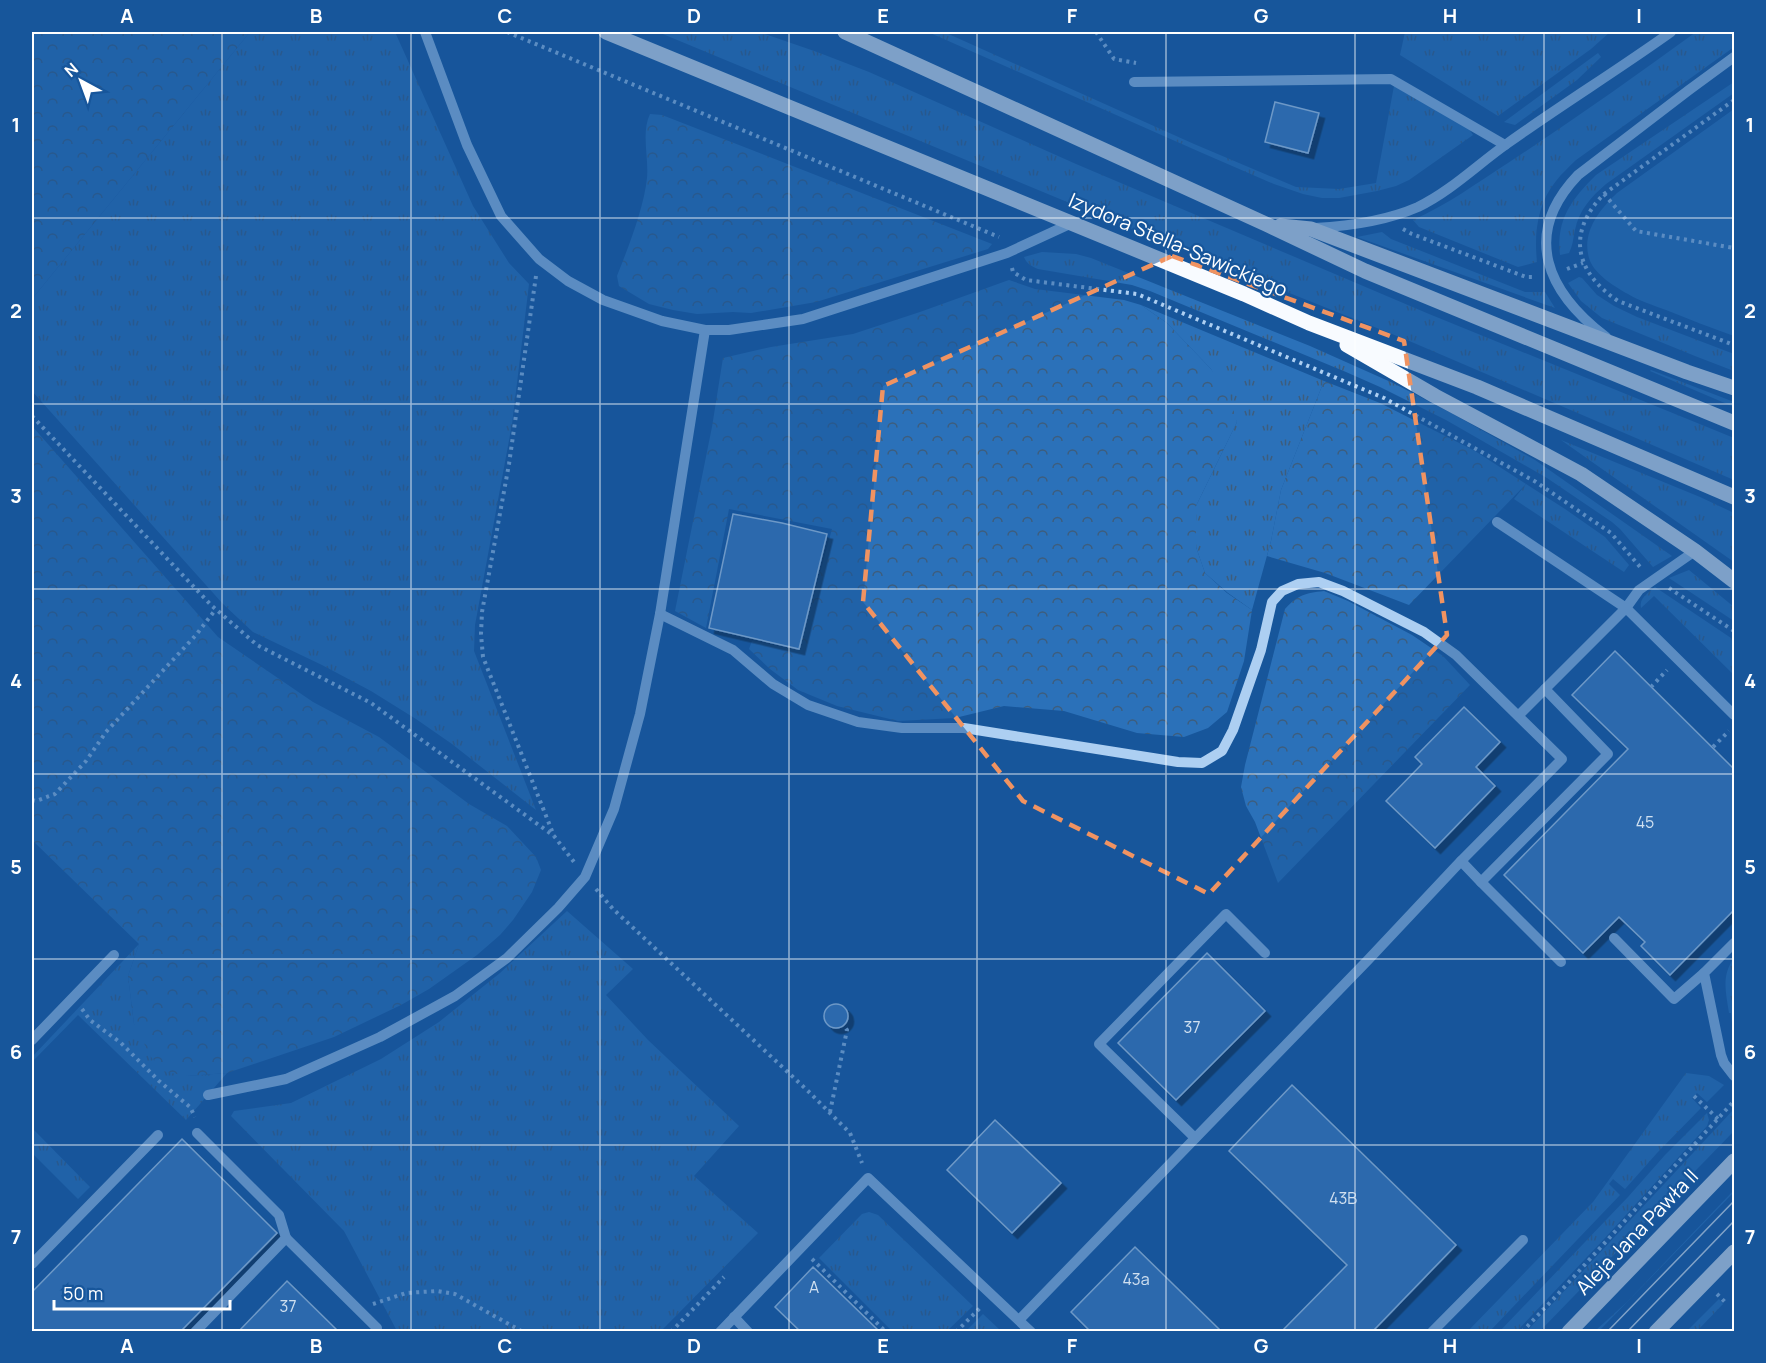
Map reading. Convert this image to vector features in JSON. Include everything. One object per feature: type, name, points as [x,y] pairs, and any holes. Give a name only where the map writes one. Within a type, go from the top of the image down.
[{"type":"main road","name":"Izydora Stella-Sawickiego","points":[[606,32],[1244,294],[1309,323],[1477,387],[1734,496]]},
{"type":"main road","points":[[845,32],[1365,271],[1734,423]]},
{"type":"main road","points":[[1268,225],[1311,229],[1734,388]]},
{"type":"main road","points":[[1309,323],[1435,396],[1581,474],[1695,551],[1734,581]]},
{"type":"main road","name":"Aleja Jana Pawła II","points":[[1569,1332],[1734,1161]]},
{"type":"main road","points":[[1656,1332],[1734,1252]]},
{"type":"street","points":[[425,32],[467,145],[501,216],[539,260],[568,281],[603,300],[662,321],[705,330],[729,330],[803,319],[1007,253],[1072,223]]},
{"type":"street","points":[[1311,229],[1350,225],[1394,216],[1419,206],[1442,193],[1505,145],[1671,32]]},
{"type":"street","points":[[1613,343],[1590,325],[1568,302],[1552,274],[1546,248],[1548,225],[1558,201],[1569,184],[1589,166],[1734,57]]},
{"type":"street","points":[[1134,82],[1391,79],[1505,145]]},
{"type":"street","points":[[208,1095],[286,1079],[381,1037],[455,996],[507,958],[558,908],[585,876],[614,809],[640,714],[660,614],[705,330]]},
{"type":"street","points":[[1497,522],[1626,608],[1734,715]]},
{"type":"street","points":[[1519,715],[1626,608],[1639,590],[1695,551]]},
{"type":"street","points":[[660,614],[733,651],[773,684],[808,705],[858,722],[902,728],[964,728],[1178,762],[1202,763],[1221,751],[1233,730],[1261,650],[1272,602],[1282,591],[1298,584],[1319,582],[1343,591],[1424,632],[1455,655],[1562,759],[1019,1320]]},
{"type":"street","points":[[1481,882],[1608,754],[1545,689]]},
{"type":"street","points":[[1461,861],[1561,962]]},
{"type":"street","points":[[1195,1138],[1099,1044],[1226,914],[1265,953]]},
{"type":"street","points":[[1614,938],[1674,999],[1734,943]]},
{"type":"street","points":[[32,1040],[114,955]]},
{"type":"street","points":[[1704,973],[1721,1055],[1734,1076]]},
{"type":"street","points":[[197,1133],[279,1215],[286,1238],[377,1328]]},
{"type":"street","points":[[32,1264],[158,1135]]},
{"type":"street","points":[[720,1332],[868,1178],[1031,1332]]},
{"type":"street","points":[[195,1332],[286,1238]]},
{"type":"street","points":[[1432,1332],[1523,1240]]},
{"type":"street","points":[[734,1317],[748,1332]]},
{"type":"path","points":[[507,32],[1003,239],[1013,272],[1026,279],[1137,294],[1384,398],[1536,482],[1611,533]]},
{"type":"path","points":[[1734,100],[1604,194],[1594,205],[1584,225],[1580,249],[1583,263],[1596,283],[1618,301],[1734,345]]},
{"type":"path","points":[[1604,194],[1636,231],[1734,248]]},
{"type":"path","points":[[1394,216],[1399,225],[1412,234],[1526,277],[1540,277],[1583,263]]},
{"type":"path","points":[[539,260],[509,464],[482,612],[483,657],[554,836],[613,909],[850,1133],[868,1178]]},
{"type":"path","points":[[32,416],[216,609],[257,645],[371,703],[554,836]]},
{"type":"path","points":[[32,800],[36,801],[55,794],[86,761],[106,732],[196,635],[216,609]]},
{"type":"path","points":[[1713,747],[1734,725]]},
{"type":"path","points":[[72,998],[90,1020],[121,1043],[159,1081],[190,1107],[196,1119]]},
{"type":"path","points":[[830,1113],[847,1030],[844,1026]]},
{"type":"path","points":[[1695,1096],[1718,1119]]},
{"type":"path","points":[[1522,1332],[1734,1101]]},
{"type":"path","points":[[812,1259],[886,1332]]},
{"type":"path","points":[[671,1332],[724,1277]]},
{"type":"path","points":[[381,1301],[406,1293],[437,1291],[455,1294],[523,1332]]},
{"type":"path","points":[[1720,1298],[1725,1302]]},
{"type":"path","points":[[956,1332],[981,1307]]},
{"type":"highlighted area","points":[[1172,256],[1404,341],[1447,635],[1209,894],[1023,801],[863,602],[883,386]]},
{"type":"green space","points":[[32,32],[250,32],[32,299]]},
{"type":"green space","points":[[250,32],[395,32],[473,206],[509,263],[529,284],[512,424],[475,625],[474,651],[536,810],[452,744],[416,719],[371,691],[253,632],[223,604],[32,391],[32,299]]},
{"type":"green space","points":[[658,32],[759,32],[869,72],[1076,164],[1429,314],[1734,438],[1734,480],[1407,340],[1214,263]]},
{"type":"green space","points":[[928,32],[944,32],[1296,187],[1339,189],[1376,183],[1394,86],[1469,129],[1473,135],[1409,180],[1396,186],[1339,198],[1322,198],[1274,184]]},
{"type":"green space","points":[[1405,32],[1610,32],[1591,49],[1498,116],[1400,55]]},
{"type":"green space","points":[[1696,32],[1734,32],[1734,47],[1576,160],[1561,175],[1550,190],[1541,209],[1536,241],[1537,262],[1518,267],[1419,227],[1413,220],[1450,201],[1532,147]]},
{"type":"green space","points":[[1598,53],[1601,57],[1577,80],[1515,125],[1504,122]]},
{"type":"green space","points":[[1734,82],[1734,93],[1595,194],[1579,216],[1569,253],[1560,255],[1559,242],[1563,220],[1573,201],[1596,175]]},
{"type":"green space","points":[[1734,109],[1734,336],[1641,301],[1617,288],[1601,276],[1593,266],[1587,241],[1598,215],[1617,193]]},
{"type":"green space","points":[[650,114],[662,115],[992,244],[988,249],[816,302],[751,313],[697,314],[649,304],[619,286],[617,276],[643,202],[647,178],[646,129]]},
{"type":"green space","points":[[1382,232],[1391,239],[1525,292],[1545,292],[1555,308],[1357,237]]},
{"type":"green space","points":[[1042,252],[1076,254],[1091,258],[1310,346],[1393,383],[1535,460],[1672,556],[1653,567],[1612,522],[1547,478],[1446,420],[1380,387],[1150,291],[1132,285],[1038,269],[1024,257]]},
{"type":"green space","points":[[1579,277],[1597,295],[1614,306],[1734,354],[1734,371],[1602,318],[1581,301],[1568,283]]},
{"type":"green space","points":[[1009,280],[1035,289],[1124,300],[1141,305],[1167,323],[1211,369],[1229,395],[1237,422],[1196,506],[1196,547],[1205,573],[1227,593],[1252,610],[1244,661],[1227,712],[1208,728],[1184,737],[1137,733],[1064,711],[1004,706],[955,718],[898,721],[837,706],[798,690],[770,669],[749,649],[752,641],[799,650],[832,529],[729,509],[706,628],[675,611],[712,427],[723,358],[771,347],[853,334]]},
{"type":"green space","points":[[1141,305],[1324,381],[1281,490],[1271,541],[1252,610],[1205,573],[1196,547],[1196,506],[1237,422],[1211,369],[1167,323]]},
{"type":"green space","points":[[1650,371],[1734,402],[1734,407]]},
{"type":"green space","points":[[1324,381],[1380,403],[1475,451],[1526,484],[1409,605],[1325,573],[1267,556],[1281,490]]},
{"type":"green space","points":[[32,426],[218,637],[313,702],[379,737],[469,804],[507,826],[536,857],[541,870],[532,892],[500,935],[477,955],[429,989],[334,1037],[227,1073],[187,1076],[166,1072],[151,1057],[134,1024],[128,976],[139,944],[32,840]]},
{"type":"green space","points":[[1561,440],[1734,513],[1734,562]]},
{"type":"green space","points":[[1526,484],[1605,537],[1629,565],[1624,572],[1514,499]]},
{"type":"green space","points":[[1689,570],[1734,607],[1734,621],[1669,578]]},
{"type":"green space","points":[[1655,587],[1734,640],[1734,675],[1654,596],[1641,608],[1643,599]]},
{"type":"green space","points":[[1324,591],[1412,635],[1443,656],[1470,685],[1278,883],[1255,822],[1246,806],[1241,787],[1285,609],[1302,596]]},
{"type":"green space","points":[[567,911],[633,969],[606,995],[648,1040],[739,1126],[694,1176],[758,1233],[661,1331],[397,1331],[344,1231],[231,1116],[234,1111],[291,1103],[381,1059],[439,1022],[500,973]]},
{"type":"green space","points":[[139,944],[128,976],[134,1024],[187,1076],[227,1073],[186,1120],[78,1015],[32,1062],[32,1057]]},
{"type":"green space","points":[[1734,958],[1734,1046],[1726,978]]},
{"type":"green space","points":[[1686,1073],[1709,1076],[1724,1085],[1707,1102],[1697,1093],[1692,1098],[1701,1108],[1625,1189],[1613,1179],[1609,1184],[1620,1195],[1490,1331],[1468,1331],[1593,1202]]},
{"type":"green space","points":[[1734,1109],[1733,1132],[1540,1331],[1527,1331]]},
{"type":"green space","points":[[1707,1113],[1709,1120],[1707,1126],[1517,1331],[1500,1331],[1665,1155]]},
{"type":"green space","points":[[32,1128],[90,1187],[78,1199],[32,1153]]},
{"type":"green space","points":[[1734,1190],[1734,1192],[1599,1331],[1595,1331],[1627,1302]]},
{"type":"green space","points":[[869,1212],[878,1215],[973,1306],[947,1331],[892,1331],[819,1258],[862,1214]]},
{"type":"green space","points":[[1719,1299],[1723,1304],[1697,1331],[1687,1331]]},
{"type":"green space","points":[[983,1314],[1001,1331],[966,1331]]},
{"type":"building","points":[[1275,102],[1319,113],[1308,153],[1265,142]]},
{"type":"building","points":[[733,514],[827,534],[799,649],[709,628]]},
{"type":"building","points":[[1615,651],[1734,769],[1734,910],[1670,975],[1641,946],[1645,942],[1619,917],[1583,953],[1504,875],[1628,749],[1572,695]]},
{"type":"building","points":[[1464,707],[1500,742],[1476,767],[1495,786],[1435,848],[1386,801],[1422,764],[1415,757]]},
{"type":"building","points":[[1207,953],[1265,1011],[1176,1100],[1118,1043]]},
{"type":"building","points":[[836,1004],[844,1008],[848,1016],[844,1024],[836,1028],[828,1024],[824,1016],[828,1008]]},
{"type":"building","points":[[1292,1085],[1456,1245],[1372,1332],[1281,1332],[1347,1265],[1229,1151]]},
{"type":"building","points":[[995,1120],[1061,1183],[1012,1233],[947,1170]]},
{"type":"building","points":[[182,1139],[277,1233],[180,1332],[32,1332],[32,1292]]},
{"type":"building","points":[[1135,1247],[1222,1332],[1091,1332],[1071,1312]]},
{"type":"building","points":[[813,1267],[880,1332],[801,1332],[775,1307]]},
{"type":"building","points":[[287,1281],[339,1332],[238,1332]]},
{"type":"tram line","points":[[1607,1332],[1734,1201]]},
{"type":"tram line","points":[[1627,1332],[1734,1221]]}]
